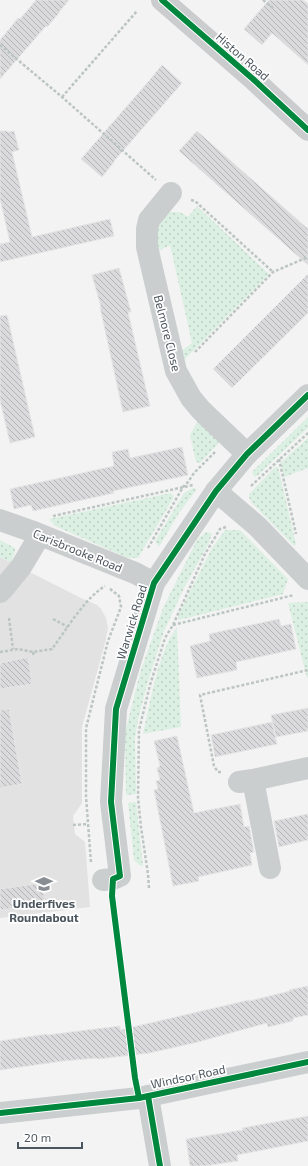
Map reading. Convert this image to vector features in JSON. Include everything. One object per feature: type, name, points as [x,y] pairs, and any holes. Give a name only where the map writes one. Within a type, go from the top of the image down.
[{"type":"main road","name":"Histon Road","points":[[162,0],[253,79],[308,130]]},
{"type":"street","name":"Belmore Close","points":[[171,193],[149,220],[147,230],[148,247],[176,371],[191,398],[200,410],[247,454]]},
{"type":"street","name":"Warwick Road","points":[[97,874],[113,879],[120,876],[111,802],[116,709],[154,583],[216,491],[247,454],[308,395]]},
{"type":"street","points":[[216,491],[258,526],[303,586]]},
{"type":"street","name":"Carisbrooke Road","points":[[0,520],[36,533],[154,583]]},
{"type":"street","points":[[0,592],[21,567],[36,533]]},
{"type":"street","points":[[270,868],[246,781],[308,768]]},
{"type":"street","name":"Windsor Road","points":[[0,1113],[148,1096],[308,1062]]},
{"type":"street","points":[[148,1096],[160,1166]]},
{"type":"path","points":[[263,0],[273,8]]},
{"type":"path","points":[[62,97],[137,11]]},
{"type":"path","points":[[0,45],[62,97],[171,193],[195,201],[273,272]]},
{"type":"path","points":[[176,371],[273,272],[308,257]]},
{"type":"path","points":[[246,490],[308,433]]},
{"type":"path","points":[[148,548],[183,487],[194,473],[216,452]]},
{"type":"path","points":[[279,459],[296,536]]},
{"type":"path","points":[[36,533],[45,518],[201,484],[216,491]]},
{"type":"path","points":[[149,888],[138,798],[139,730],[150,685],[165,638],[173,625],[205,554],[220,529],[230,525]]},
{"type":"path","points":[[97,874],[88,824],[86,797],[86,728],[108,641],[121,607],[119,596],[112,589],[99,583]]},
{"type":"path","points":[[0,652],[18,648],[33,652],[52,649],[87,601],[97,591],[105,586]]},
{"type":"path","points":[[173,625],[292,596],[303,586]]},
{"type":"path","points":[[9,618],[13,649]]},
{"type":"path","points":[[52,619],[68,627]]},
{"type":"path","points":[[33,652],[34,657]]},
{"type":"path","points":[[214,766],[200,695],[308,670]]},
{"type":"path","points":[[73,825],[88,824]]},
{"type":"shaded area","points":[[0,557],[97,605],[106,618],[108,628],[105,643],[82,727],[82,803],[73,816],[75,834],[85,842],[90,907],[0,918]]},
{"type":"green space","points":[[197,206],[269,274],[182,362],[180,352],[192,343],[170,245],[157,252],[156,232],[162,217],[170,212],[180,212],[188,217]]},
{"type":"green space","points":[[308,417],[308,428],[257,476],[254,477],[252,472]]},
{"type":"green space","points":[[198,421],[220,436],[218,444],[200,463],[196,462],[190,435]]},
{"type":"green space","points":[[308,438],[308,468],[284,477],[281,462]]},
{"type":"green space","points":[[275,467],[278,467],[296,544],[294,546],[251,502],[249,497],[249,494]]},
{"type":"green space","points":[[193,488],[197,489],[179,513],[159,547],[155,541],[184,493]]},
{"type":"green space","points":[[171,493],[174,497],[138,558],[128,558],[55,526],[49,519]]},
{"type":"green space","points":[[225,530],[240,530],[288,579],[283,594],[179,620],[178,616],[212,548]]},
{"type":"green space","points":[[206,532],[212,533],[209,543],[185,586],[164,631],[147,685],[135,738],[136,794],[126,795],[125,733],[140,673],[163,608],[197,540]]},
{"type":"green space","points":[[0,540],[15,548],[11,562],[0,557]]},
{"type":"green space","points":[[308,602],[308,678],[307,678],[288,603]]},
{"type":"green space","points":[[177,627],[181,727],[143,734],[160,664],[170,638]]},
{"type":"green space","points":[[136,802],[143,866],[139,865],[134,860],[128,803]]},
{"type":"building","points":[[36,0],[69,0],[0,79],[0,40],[18,18],[20,19]]},
{"type":"building","points":[[269,0],[303,0],[308,4],[308,65],[272,33],[262,45],[244,29]]},
{"type":"building","points":[[162,65],[182,83],[114,161],[102,177],[81,159]]},
{"type":"building","points":[[0,131],[14,131],[19,150],[12,152],[32,237],[110,219],[114,236],[0,262],[0,244],[10,242],[0,199]]},
{"type":"building","points":[[197,131],[308,229],[308,265],[179,151]]},
{"type":"building","points":[[119,268],[131,312],[128,312],[150,406],[123,412],[101,307],[92,275]]},
{"type":"building","points":[[308,274],[308,313],[232,388],[213,369]]},
{"type":"building","points":[[7,315],[35,437],[10,443],[0,400],[0,316]]},
{"type":"building","points":[[182,447],[188,475],[113,491],[114,493],[33,511],[31,505],[14,509],[10,489],[114,466],[112,452],[128,449],[130,458]]},
{"type":"building","points":[[279,619],[281,626],[291,624],[296,649],[236,662],[237,670],[197,678],[190,646],[210,641],[209,634]]},
{"type":"building","points":[[28,657],[32,684],[0,689],[0,663]]},
{"type":"building","points":[[308,708],[308,731],[276,737],[271,715]]},
{"type":"building","points":[[9,709],[22,784],[0,788],[0,710]]},
{"type":"building","points":[[272,722],[277,744],[215,757],[211,735]]},
{"type":"building","points":[[177,736],[194,813],[240,804],[244,827],[249,826],[254,852],[250,853],[252,865],[198,877],[199,881],[173,886],[154,790],[158,789],[156,781],[160,780],[157,768],[160,766],[154,741]]},
{"type":"building","points":[[308,814],[308,840],[279,847],[274,821]]},
{"type":"building","points":[[42,883],[45,904],[0,910],[0,889]]},
{"type":"building","points":[[308,986],[308,1015],[293,1018],[293,1021],[268,1027],[267,1023],[194,1043],[149,1053],[98,1059],[63,1061],[0,1070],[0,1041],[120,1026],[120,1030]]},
{"type":"building","points":[[308,1116],[308,1141],[237,1155],[238,1161],[204,1166],[190,1166],[186,1139],[243,1130],[242,1128]]},
{"type":"cycle path","points":[[162,0],[253,79],[308,130]]},
{"type":"cycle path","points":[[139,1098],[135,1078],[112,896],[113,879],[120,876],[111,802],[116,709],[154,583],[216,491],[247,454],[308,395]]},
{"type":"cycle path","points":[[0,1113],[139,1098],[308,1062]]},
{"type":"cycle path","points":[[148,1096],[160,1166]]},
{"type":"place","name":"Underfives Roundabout","points":[[44,884]]}]
